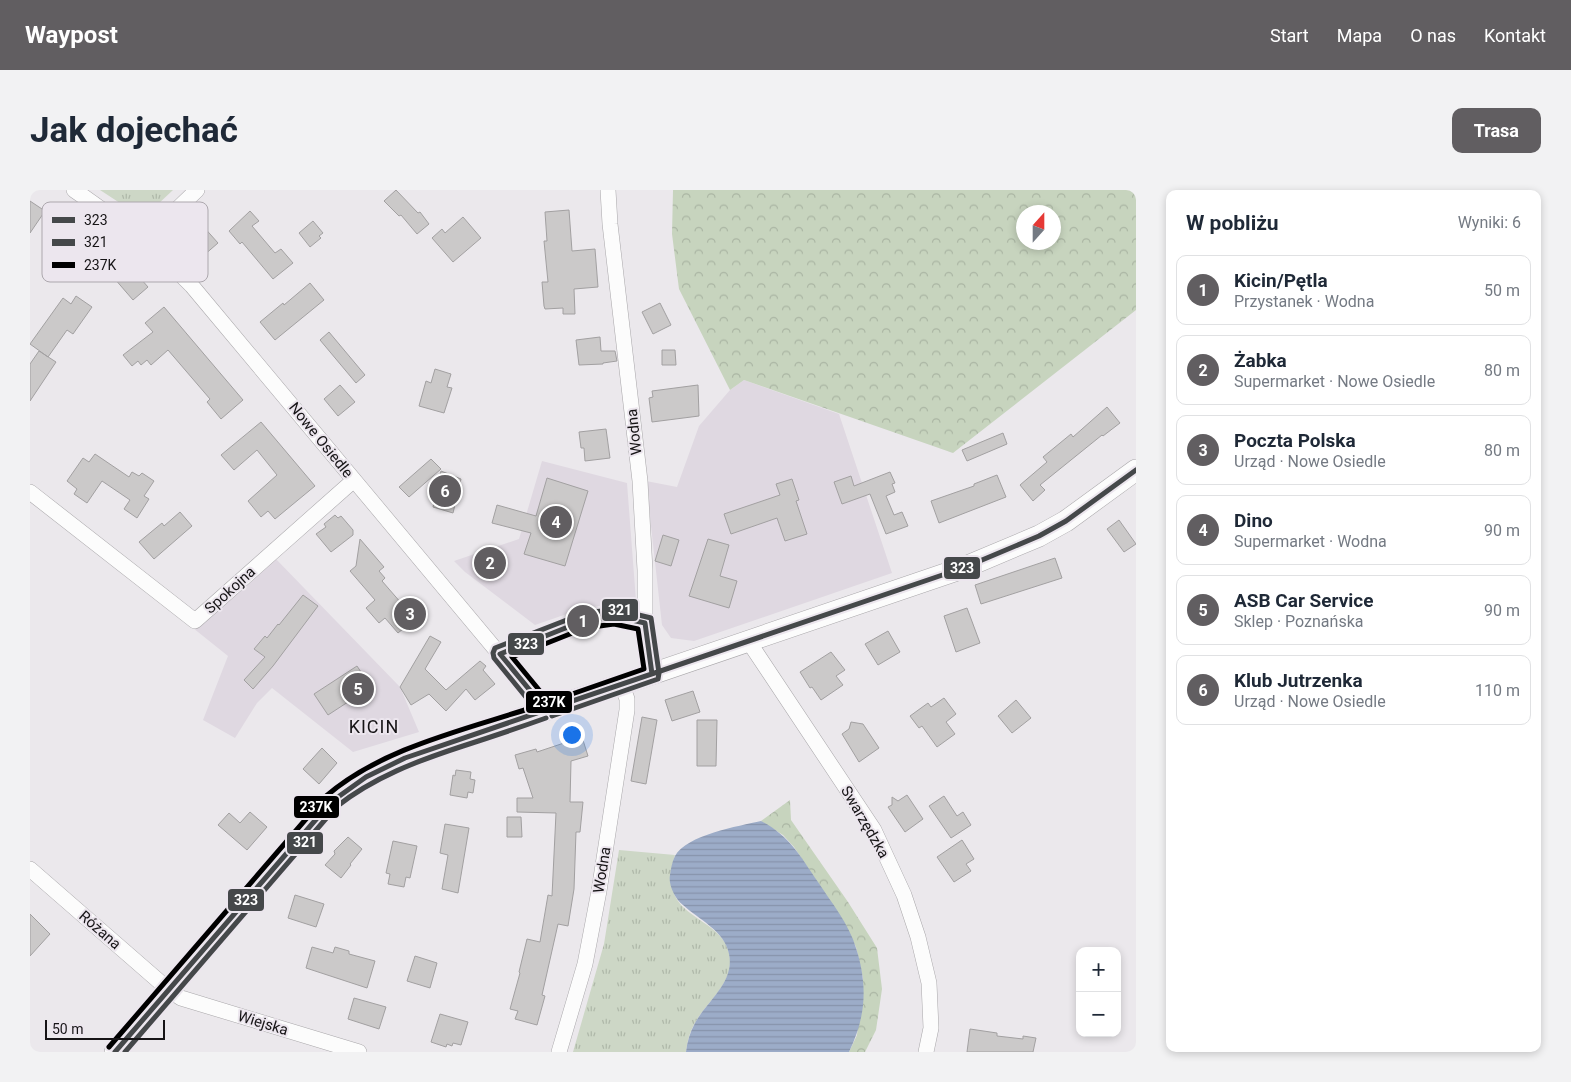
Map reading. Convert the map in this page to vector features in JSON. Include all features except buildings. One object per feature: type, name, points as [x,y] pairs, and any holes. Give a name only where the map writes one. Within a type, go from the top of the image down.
[{"type":"street","name":"Nowe Osiedle","points":[[74,190],[92,202]]},
{"type":"street","points":[[185,202],[197,190]]},
{"type":"street","name":"Wodna","points":[[608,190],[610,224],[640,481],[645,570],[645,622],[652,674]]},
{"type":"street","name":"Nowe Osiedle","points":[[188,282],[547,710]]},
{"type":"street","points":[[115,1052],[331,802],[344,790],[367,776],[405,758],[916,585],[1012,548],[1066,521],[1136,470]]},
{"type":"street","name":"Spokojna","points":[[30,492],[195,621],[354,480]]},
{"type":"street","points":[[500,654],[583,621],[614,616],[645,622]]},
{"type":"street","name":"Swarzędzka","points":[[749,642],[874,830],[904,895],[918,937],[929,983],[931,1028],[926,1052]]},
{"type":"street","name":"Wodna","points":[[559,1052],[584,964],[599,891],[627,710],[627,699],[622,685]]},
{"type":"street","name":"Różana","points":[[30,869],[169,990]]},
{"type":"street","name":"Wiejska","points":[[169,990],[182,998],[359,1052]]},
{"type":"shaded area","points":[[744,380],[839,414],[892,573],[694,641],[671,638],[662,625],[646,481],[677,487],[699,426],[730,390]]},
{"type":"shaded area","points":[[542,461],[627,483],[636,601],[584,608],[535,625],[465,572],[454,561],[519,539]]},
{"type":"shaded area","points":[[274,557],[400,687],[419,732],[353,752],[272,688],[257,703],[235,738],[203,720],[228,656],[193,628]]},
{"type":"green space","points":[[100,190],[173,190],[160,202],[118,202]]},
{"type":"green space","points":[[673,190],[1136,190],[1136,310],[953,453],[744,380],[730,390],[679,289],[672,234]]},
{"type":"green space","points":[[790,800],[791,820],[848,902],[877,948],[882,989],[876,1030],[865,1052],[849,1052],[857,1035],[863,978],[856,947],[842,919],[794,847],[783,835],[761,821]]},
{"type":"green space","points":[[619,850],[675,855],[672,871],[675,896],[687,911],[720,936],[729,953],[728,973],[719,991],[693,1026],[686,1052],[573,1052],[604,944]]},
{"type":"water","points":[[761,821],[780,833],[794,847],[839,914],[853,939],[860,962],[864,988],[859,1026],[849,1052],[686,1052],[693,1026],[719,991],[728,974],[730,964],[726,946],[717,932],[689,910],[675,895],[671,887],[671,867],[675,856],[690,842],[714,832]]},
{"type":"transit line","name":"323","points":[[115,1052],[331,802],[366,777],[405,758],[963,568],[1039,536],[1066,521],[1136,470]]},
{"type":"transit line","name":"321","points":[[534,707],[494,658],[495,648],[582,614],[614,609],[651,618],[659,673],[658,679],[552,716]]},
{"type":"transit line","name":"323","points":[[547,711],[500,654],[583,621],[614,616],[645,623],[652,674]]},
{"type":"transit line","name":"237K","points":[[614,624],[638,629],[644,669],[549,702],[512,657],[585,628],[614,624]]},
{"type":"transit line","name":"237K","points":[[109,1047],[325,797],[347,780],[397,753],[424,742],[534,707]]},
{"type":"transit line","name":"321","points":[[125,1052],[336,807],[350,796],[396,771],[546,718]]},
{"type":"place","name":"Klub Jutrzenka","points":[[445,491]]},
{"type":"place","name":"Dino","points":[[556,522]]},
{"type":"place","name":"Żabka","points":[[490,563]]},
{"type":"place","name":"Poczta Polska","points":[[410,614]]},
{"type":"place","name":"Kicin/Pętla","points":[[583,621]]},
{"type":"place","name":"ASB Car Service","points":[[358,689]]},
{"type":"district","name":"KICIN","points":[[374,726]]}]
